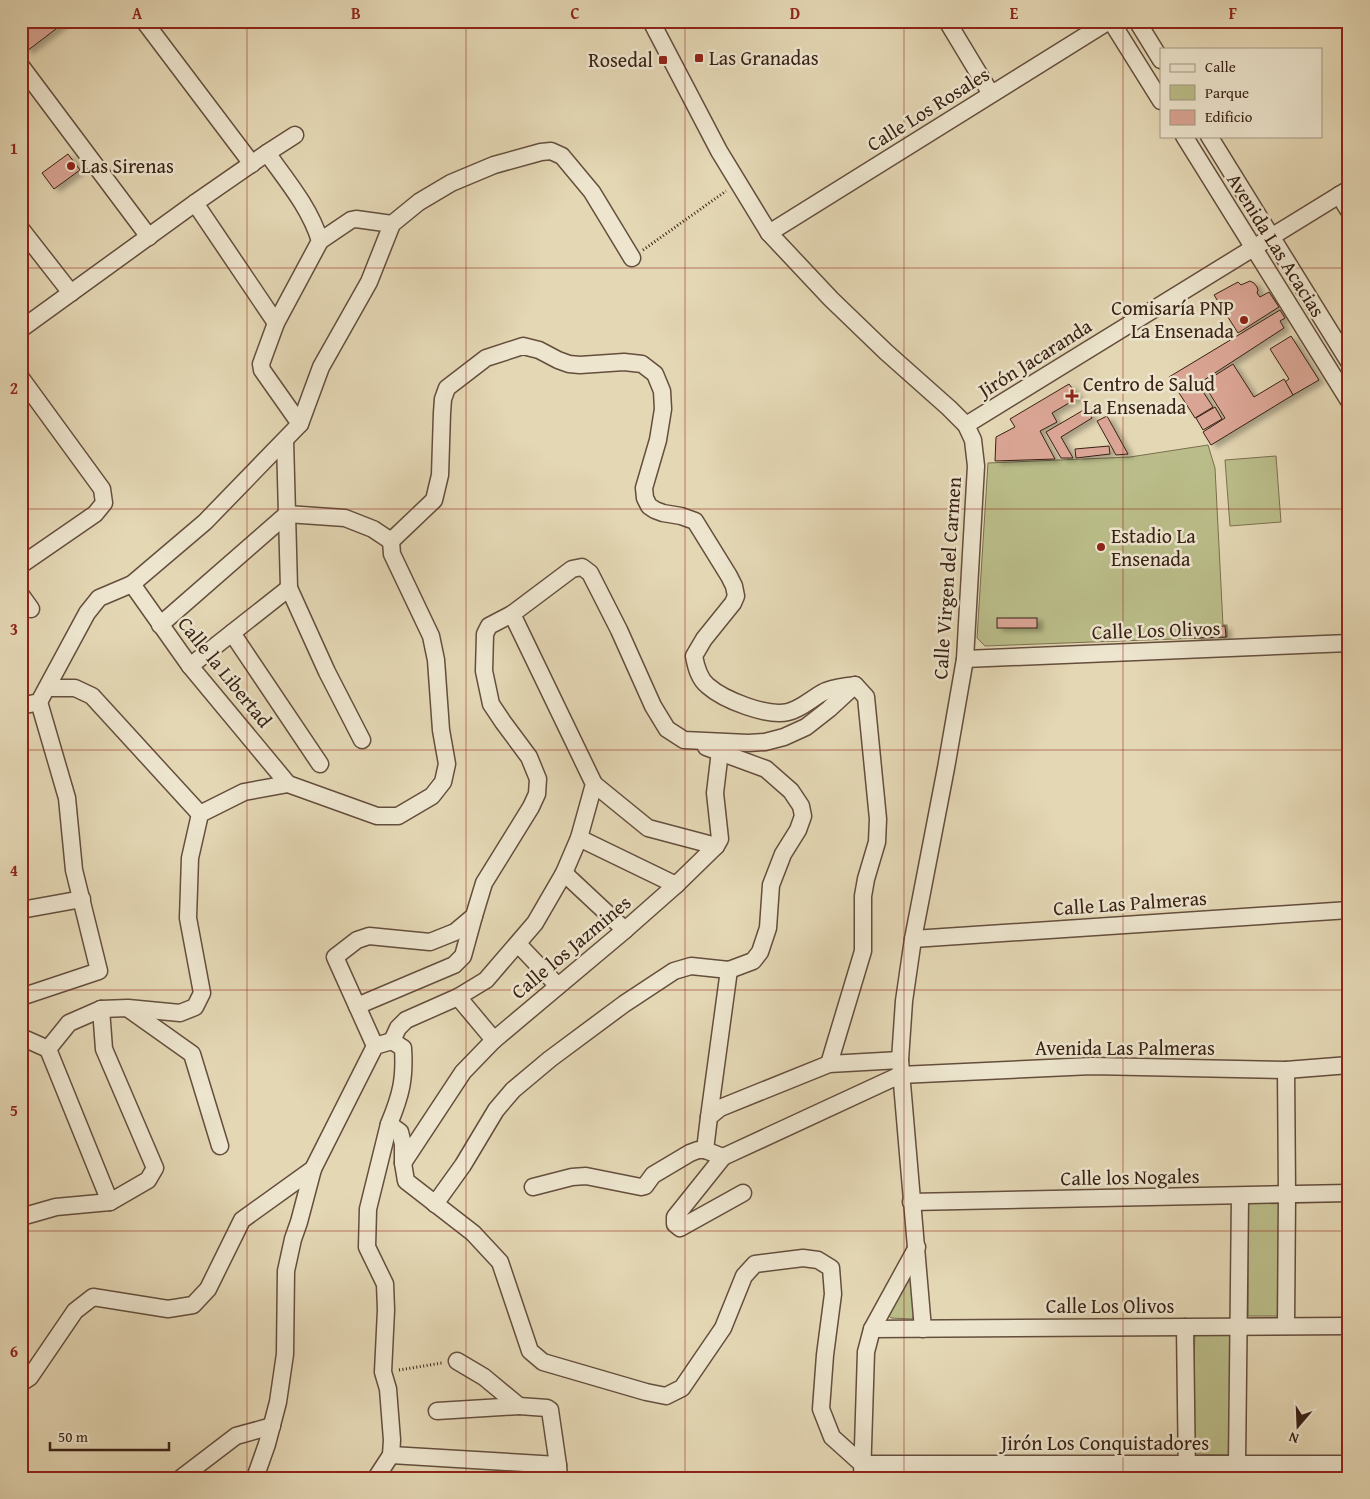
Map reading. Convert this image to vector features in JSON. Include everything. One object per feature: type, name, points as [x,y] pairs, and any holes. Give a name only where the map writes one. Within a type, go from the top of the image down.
[{"type":"street","points":[[144,21],[252,164]]},
{"type":"street","name":"Calle Virgen del Carmen","points":[[650,21],[719,150],[769,233],[831,299],[886,352],[950,408],[966,426],[973,440],[976,466],[965,659],[913,939],[904,1001],[900,1067],[923,1329]]},
{"type":"street","points":[[947,21],[991,94]]},
{"type":"street","points":[[1110,21],[1160,99]]},
{"type":"street","name":"Calle Los Rosales","points":[[769,233],[1110,21]]},
{"type":"street","points":[[1137,21],[1160,58]]},
{"type":"street","points":[[21,66],[149,237]]},
{"type":"street","points":[[21,329],[195,203],[295,135]]},
{"type":"street","name":"Avenida Las Acacias","points":[[1185,138],[1349,401]]},
{"type":"street","name":"Avenida Las Acacias","points":[[1210,138],[1349,362]]},
{"type":"street","points":[[21,997],[99,971],[74,870],[67,798],[43,695],[87,613],[99,598],[132,584],[205,522],[300,424],[321,367],[369,282],[392,224],[419,202],[451,183],[494,165],[551,151],[562,156],[592,192],[632,258]]},
{"type":"street","points":[[267,153],[314,222],[320,241]]},
{"type":"street","points":[[1344,192],[1349,211]]},
{"type":"street","name":"Jirón Jacaranda","points":[[966,426],[1344,192]]},
{"type":"street","points":[[195,203],[276,323]]},
{"type":"street","points":[[300,424],[261,368],[276,323],[320,241],[351,220],[392,224]]},
{"type":"street","points":[[21,229],[71,293]]},
{"type":"street","points":[[391,541],[434,500],[440,475],[443,400],[447,388],[486,358],[523,346],[539,350],[569,364],[624,362],[642,364],[655,374],[662,391],[663,409],[658,440],[644,488],[645,498],[649,506],[655,510],[695,521],[734,586],[736,596],[733,602],[704,639],[694,656],[697,670],[707,686],[748,708],[766,712],[788,712],[809,702],[821,693],[834,688],[855,685]]},
{"type":"street","points":[[21,378],[102,489],[104,502],[95,514],[21,565]]},
{"type":"street","points":[[285,440],[289,588],[327,672],[362,740]]},
{"type":"street","points":[[160,625],[287,514],[345,518],[373,529],[391,541]]},
{"type":"street","points":[[200,814],[244,792],[288,784],[377,816],[398,816],[432,796],[443,782],[447,764],[441,730],[436,660],[431,636],[392,554],[391,541]]},
{"type":"street","points":[[357,1006],[454,965],[463,956],[484,883],[520,826],[537,794],[538,779],[529,757],[492,704],[484,671],[485,634],[489,626],[512,614],[572,570],[582,567],[590,573],[619,630],[653,706],[667,729],[684,740],[720,751],[766,769],[791,791],[801,806],[803,816],[798,830],[783,854],[771,884],[768,928],[760,952],[753,961],[729,970],[691,966],[674,971],[624,1004],[550,1059],[514,1090],[496,1110],[435,1204]]},
{"type":"street","name":"Calle la Libertad","points":[[132,584],[190,666],[288,784]]},
{"type":"street","points":[[190,666],[289,588]]},
{"type":"street","points":[[21,595],[31,609]]},
{"type":"street","points":[[512,614],[594,784],[648,828],[716,846],[720,839],[715,793],[720,751]]},
{"type":"street","points":[[232,633],[320,764]]},
{"type":"street","name":"Calle Los Olivos","points":[[965,659],[1349,643]]},
{"type":"street","points":[[684,740],[748,743],[765,742],[784,737],[806,727],[855,685]]},
{"type":"street","points":[[829,1064],[863,951],[863,896],[877,842],[878,819],[866,696],[855,685]]},
{"type":"street","points":[[21,706],[43,695],[75,688],[92,696],[200,814]]},
{"type":"street","points":[[255,1478],[268,1444],[278,1402],[285,1354],[286,1271],[313,1169],[375,1046],[392,1041],[398,1028],[406,1020],[458,997],[486,980],[535,923],[564,873],[579,838],[594,784]]},
{"type":"street","points":[[48,1049],[69,1023],[101,1009],[128,1008],[180,1013],[195,1007],[202,993],[188,918],[190,858],[200,814]]},
{"type":"street","points":[[579,838],[676,885]]},
{"type":"street","name":"Calle los Jazmines","points":[[403,1163],[463,1072],[494,1040],[625,930],[676,885],[716,846]]},
{"type":"street","points":[[564,873],[625,930]]},
{"type":"street","points":[[21,910],[82,900]]},
{"type":"street","name":"Calle Las Palmeras","points":[[913,939],[1349,910]]},
{"type":"street","points":[[375,1046],[336,957],[357,940],[369,936],[430,942],[455,932],[474,916]]},
{"type":"street","points":[[518,944],[558,986]]},
{"type":"street","points":[[706,1150],[729,970]]},
{"type":"street","points":[[458,997],[494,1040]]},
{"type":"street","points":[[128,1008],[192,1054],[220,1146]]},
{"type":"street","points":[[21,1217],[56,1207],[110,1202],[148,1180],[155,1168],[104,1049],[101,1009]]},
{"type":"street","points":[[21,1038],[48,1049],[110,1202]]},
{"type":"street","points":[[376,1478],[391,1455],[392,1440],[388,1389],[383,1372],[386,1310],[385,1284],[368,1247],[368,1208],[389,1124],[399,1101],[404,1071],[403,1048],[392,1041]]},
{"type":"street","name":"Avenida Las Palmeras","points":[[709,1117],[720,1108],[829,1064],[900,1067],[1092,1066],[1286,1070],[1349,1066]]},
{"type":"street","points":[[743,1193],[680,1228],[675,1224],[675,1217],[723,1157],[900,1067]]},
{"type":"street","points":[[1286,1070],[1286,1326]]},
{"type":"street","points":[[389,1124],[400,1132],[403,1144],[403,1163],[406,1181],[473,1234],[500,1262],[530,1351],[543,1362],[666,1396],[682,1388],[722,1328],[744,1276],[755,1264],[803,1258],[818,1260],[831,1268],[833,1294],[825,1355],[821,1409],[832,1437],[862,1471]]},
{"type":"street","points":[[533,1187],[572,1176],[586,1176],[641,1187],[645,1186],[653,1175],[698,1150],[714,1152],[723,1157]]},
{"type":"street","points":[[21,1383],[30,1377],[75,1311],[93,1297],[168,1309],[193,1305],[208,1289],[242,1220],[313,1169]]},
{"type":"street","name":"Calle los Nogales","points":[[911,1202],[1349,1193]]},
{"type":"street","points":[[1237,1464],[1240,1196]]},
{"type":"street","points":[[862,1471],[866,1352],[872,1330],[917,1247]]},
{"type":"street","name":"Calle Los Olivos","points":[[872,1330],[1349,1326]]},
{"type":"street","points":[[1185,1327],[1187,1471]]},
{"type":"street","points":[[457,1361],[484,1377],[519,1406]]},
{"type":"street","points":[[391,1455],[558,1471],[550,1410],[547,1408],[519,1406],[437,1410]]},
{"type":"street","points":[[181,1478],[236,1436],[272,1426]]},
{"type":"street","name":"Jirón Los Conquistadores","points":[[862,1471],[1187,1471],[1237,1464],[1349,1464]]},
{"type":"path","points":[[632,258],[739,182]]},
{"type":"path","points":[[383,1372],[457,1361]]},
{"type":"green space","name":"Estadio La Ensenada","points":[[1208,445],[1215,468],[1223,625],[1227,625],[1227,637],[985,646],[977,638],[988,463],[1130,457]]},
{"type":"green space","points":[[1276,456],[1281,522],[1230,526],[1225,460]]},
{"type":"green space","points":[[1248,1202],[1280,1202],[1280,1316],[1248,1316]]},
{"type":"green space","points":[[911,1273],[916,1309],[912,1319],[891,1318],[889,1312]]},
{"type":"green space","points":[[1195,1332],[1232,1334],[1229,1455],[1191,1454]]},
{"type":"building","points":[[28,21],[65,22],[27,51],[21,44],[21,27]]},
{"type":"building","points":[[68,154],[80,170],[54,189],[42,173]]},
{"type":"building","name":"Comisaría PNP La Ensenada","points":[[1250,281],[1257,287],[1257,293],[1260,297],[1269,292],[1279,307],[1238,333],[1214,295],[1238,282],[1241,285]]},
{"type":"building","points":[[1280,310],[1285,318],[1280,321],[1284,328],[1198,384],[1213,407],[1195,418],[1169,377]]},
{"type":"building","points":[[1291,336],[1319,380],[1293,395],[1285,382],[1289,379],[1270,349]]},
{"type":"building","points":[[1233,364],[1254,397],[1284,379],[1293,395],[1211,445],[1203,432],[1225,418],[1203,383]]},
{"type":"building","points":[[1069,384],[1079,397],[1052,413],[1057,422],[1040,431],[1055,459],[995,461],[996,437],[1015,427],[1010,419]]},
{"type":"building","points":[[1215,407],[1222,419],[1203,430],[1196,418]]},
{"type":"building","points":[[1087,408],[1092,418],[1061,437],[1073,458],[1061,458],[1046,432]]},
{"type":"building","points":[[1107,416],[1128,454],[1116,455],[1097,421]]},
{"type":"building","points":[[1109,446],[1110,454],[1076,458],[1075,449]]},
{"type":"building","points":[[997,618],[1037,618],[1037,628],[997,628]]},
{"type":"building","points":[[1225,626],[1226,637],[1194,638],[1194,627]]},
{"type":"place","name":"Las Granadas","points":[[699,58]]},
{"type":"place","name":"Rosedal","points":[[663,60]]},
{"type":"place","name":"Las Sirenas","points":[[71,166]]},
{"type":"place","name":"Comisaría PNP La Ensenada","points":[[1244,320]]},
{"type":"place","name":"Centro de Salud La Ensenada","points":[[1072,396]]},
{"type":"place","name":"Estadio La Ensenada","points":[[1101,547]]}]
